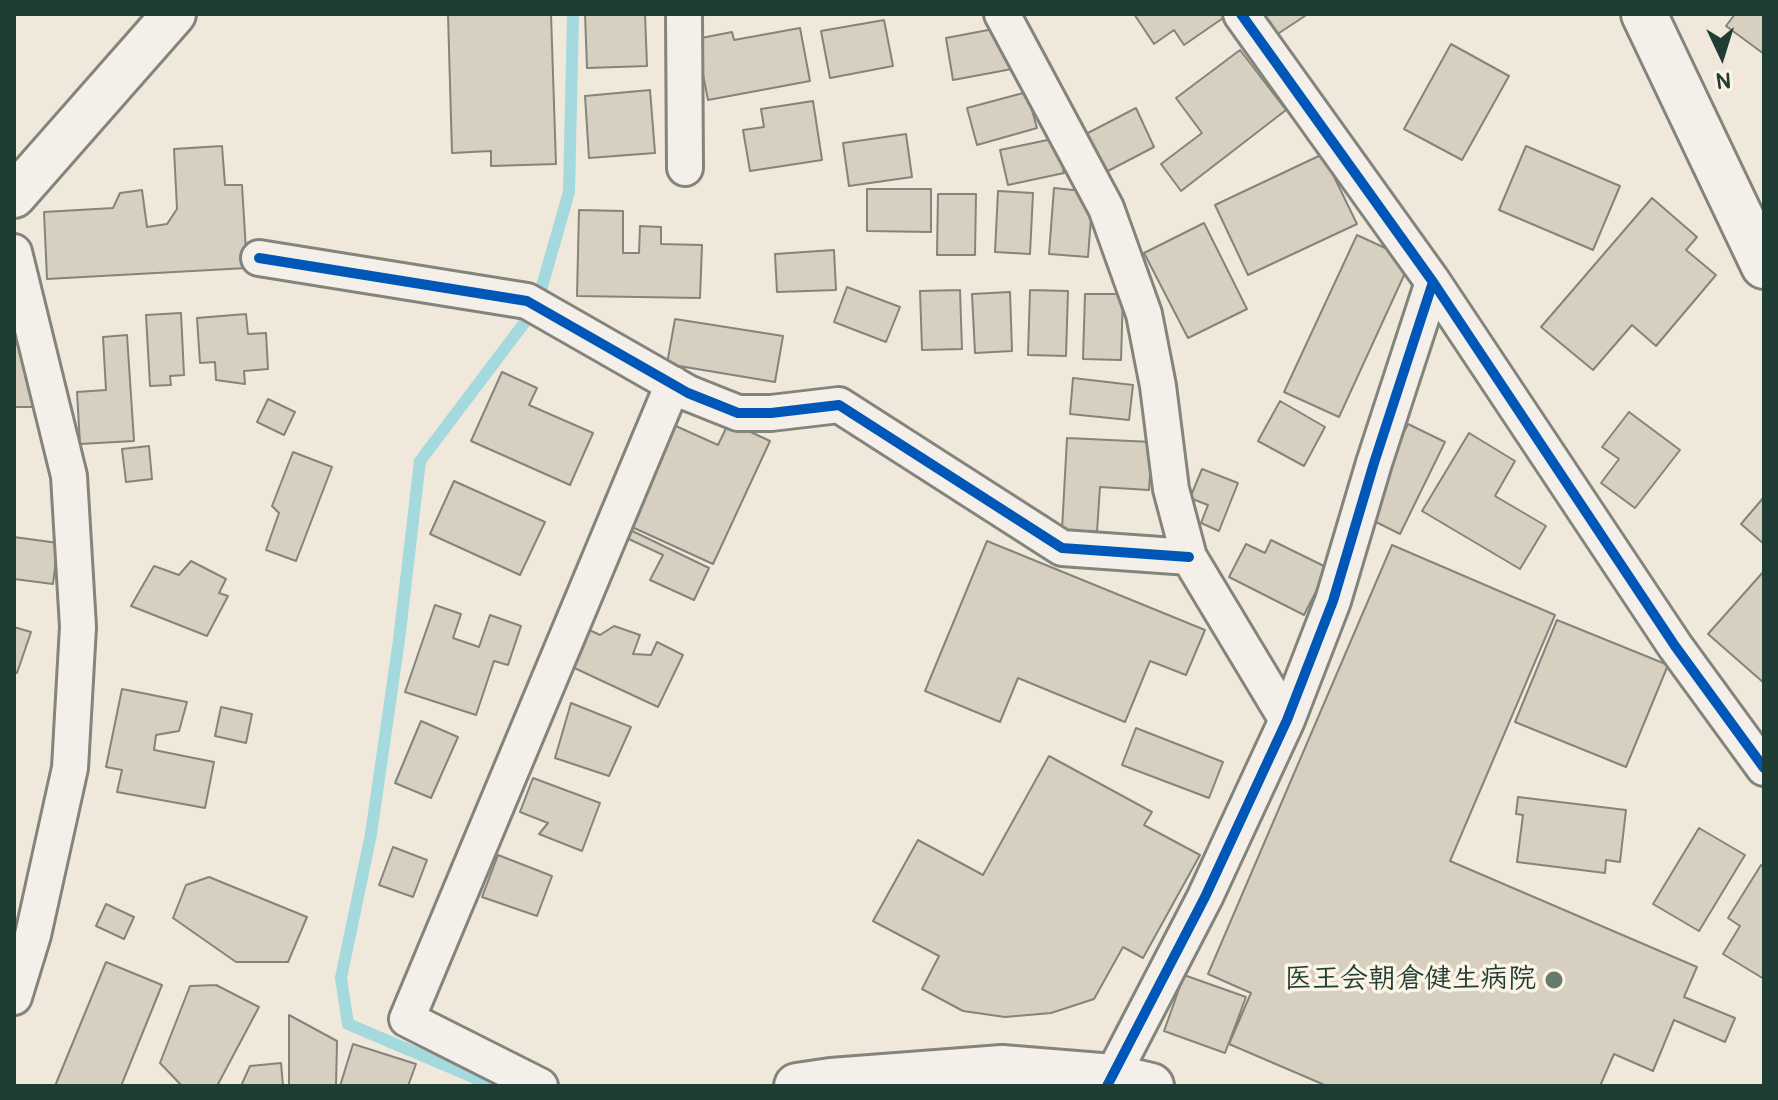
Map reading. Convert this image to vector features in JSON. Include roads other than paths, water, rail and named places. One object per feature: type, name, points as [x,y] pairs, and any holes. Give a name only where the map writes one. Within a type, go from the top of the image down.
[{"type":"main road","points":[[1644,14],[1764,266]]},
{"type":"main road","points":[[797,1086],[1002,1068],[1124,1083]]},
{"type":"street","points":[[14,196],[174,14]]},
{"type":"street","points":[[684,14],[685,168]]},
{"type":"street","points":[[1002,14],[1106,208],[1144,314],[1158,386],[1171,489],[1189,557],[1287,720]]},
{"type":"street","points":[[1241,14],[1433,282],[1675,646],[1764,768]]},
{"type":"street","points":[[14,252],[69,476],[78,627],[70,768],[33,935],[14,997]]},
{"type":"street","points":[[259,258],[534,306],[673,384],[738,413],[771,413],[839,405],[1062,548],[1189,557]]},
{"type":"street","points":[[1124,1083],[1287,720],[1333,601],[1433,282]]},
{"type":"street","points":[[540,1086],[407,1019],[673,384]]},
{"type":"waterway","points":[[487,1083],[348,1024],[341,978],[371,834],[399,640],[420,461],[525,322],[541,290],[569,192],[573,14]]},
{"type":"place","name":"医王会朝倉健生病院","points":[[1554,980]]}]
